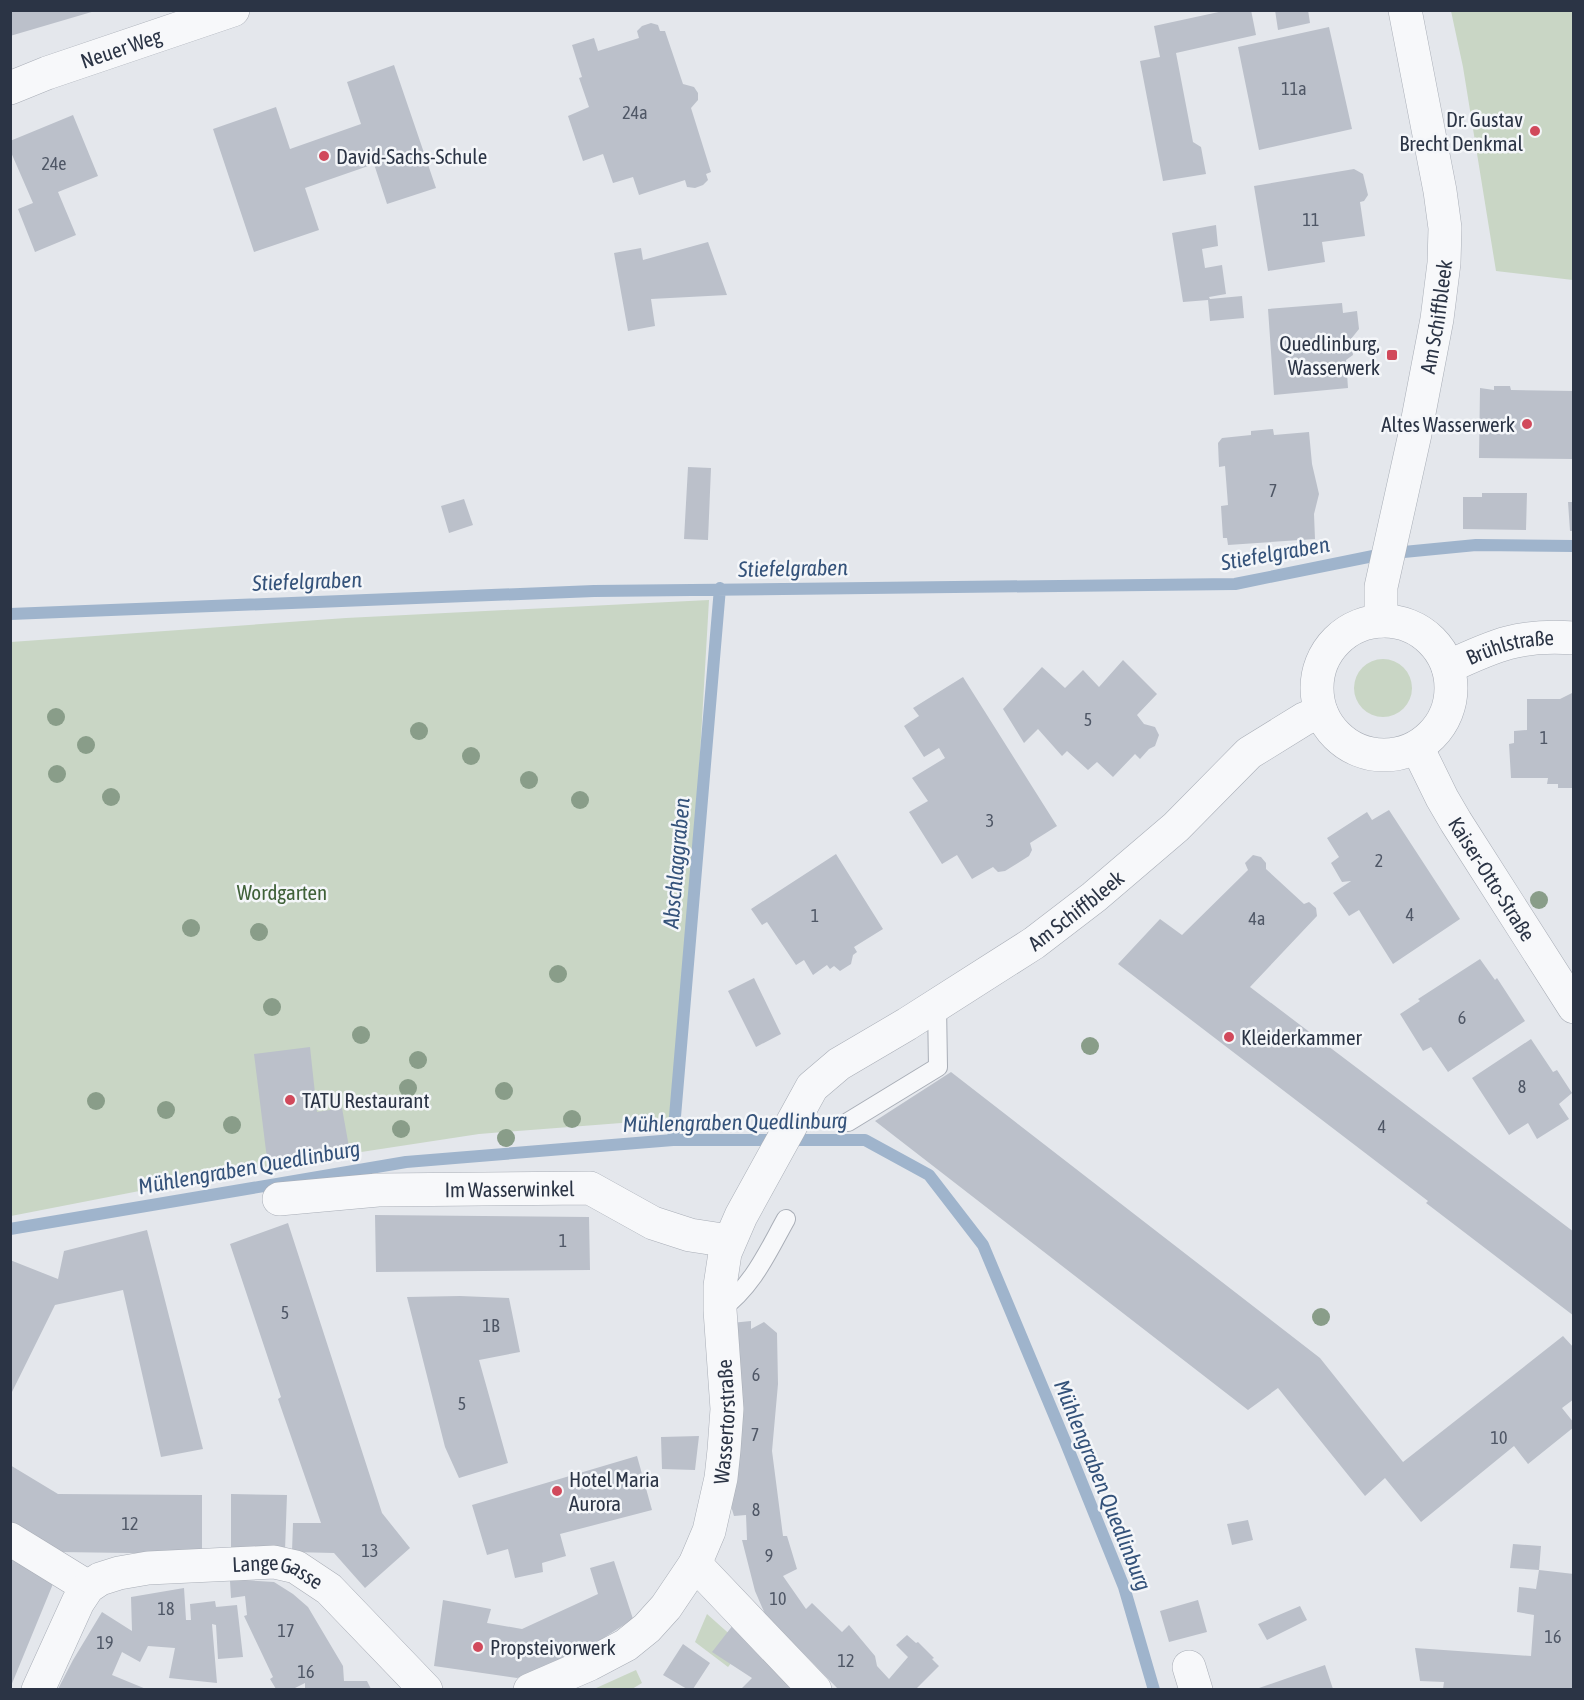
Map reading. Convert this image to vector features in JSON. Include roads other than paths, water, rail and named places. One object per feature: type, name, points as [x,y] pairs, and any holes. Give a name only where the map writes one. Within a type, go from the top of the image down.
[{"type":"street","name":"Neuer Weg","points":[[10,88],[47,73],[232,10]]},
{"type":"street","name":"Am Schiffbleek","points":[[1381,621],[1381,587],[1415,434],[1437,319],[1444,263],[1445,228],[1440,191],[1405,10]]},
{"type":"street","points":[[1369,622],[1403,623],[1423,633],[1438,648],[1448,667],[1451,676],[1451,695],[1443,721],[1432,736],[1417,747],[1395,755],[1383,756],[1361,752],[1341,740],[1332,731],[1321,712],[1318,700],[1318,677],[1325,656],[1331,646],[1348,631],[1369,622]]},
{"type":"street","name":"Brühlstraße","points":[[1448,667],[1514,640],[1536,637],[1574,638]]},
{"type":"street","name":"Am Schiffbleek","points":[[812,1087],[839,1064],[1034,943],[1094,897],[1176,827],[1249,753],[1304,719],[1321,712]]},
{"type":"street","name":"Kaiser-Otto-Straße","points":[[1417,747],[1455,822],[1574,1007]]},
{"type":"street","name":"Wassertorstraße","points":[[530,1689],[590,1664],[626,1645],[647,1628],[666,1607],[695,1564],[709,1531],[724,1450],[727,1409],[720,1310],[723,1265],[729,1241],[794,1116],[812,1087]]},
{"type":"street","name":"Im Wasserwinkel","points":[[279,1199],[378,1190],[590,1188],[653,1223],[690,1235],[729,1241]]},
{"type":"street","points":[[10,1539],[88,1587],[78,1602],[38,1689]]},
{"type":"street","name":"Lange Gasse","points":[[88,1587],[110,1576],[148,1568],[274,1562],[296,1567],[329,1589],[426,1689]]},
{"type":"street","points":[[695,1564],[815,1689]]},
{"type":"lane","points":[[848,1122],[938,1067],[937,1005]]},
{"type":"lane","points":[[720,1310],[737,1297],[755,1274],[786,1219]]},
{"type":"waterway","name":"Stiefelgraben","points":[[10,614],[594,591],[1235,584],[1383,554],[1476,545],[1574,546]]},
{"type":"waterway","name":"Abschlaggraben","points":[[673,1140],[720,588]]},
{"type":"waterway","name":"Mühlengraben Quedlinburg","points":[[10,1229],[406,1162],[673,1140],[865,1140],[929,1175],[983,1245],[1124,1587],[1154,1690]]},
{"type":"place","name":"Dr. Gustav Brecht Denkmal","points":[[1535,131]]},
{"type":"place","name":"David-Sachs-Schule","points":[[324,156]]},
{"type":"place","name":"Quedlinburg, Wasserwerk","points":[[1392,355]]},
{"type":"place","name":"Altes Wasserwerk","points":[[1527,424]]},
{"type":"place","name":"Kleiderkammer","points":[[1229,1037]]},
{"type":"place","name":"TATU Restaurant","points":[[290,1100]]},
{"type":"place","name":"Hotel Maria Aurora","points":[[557,1491]]},
{"type":"place","name":"Propsteivorwerk","points":[[478,1647]]},
{"type":"park label","name":"Wordgarten","points":[[282,892]]}]
